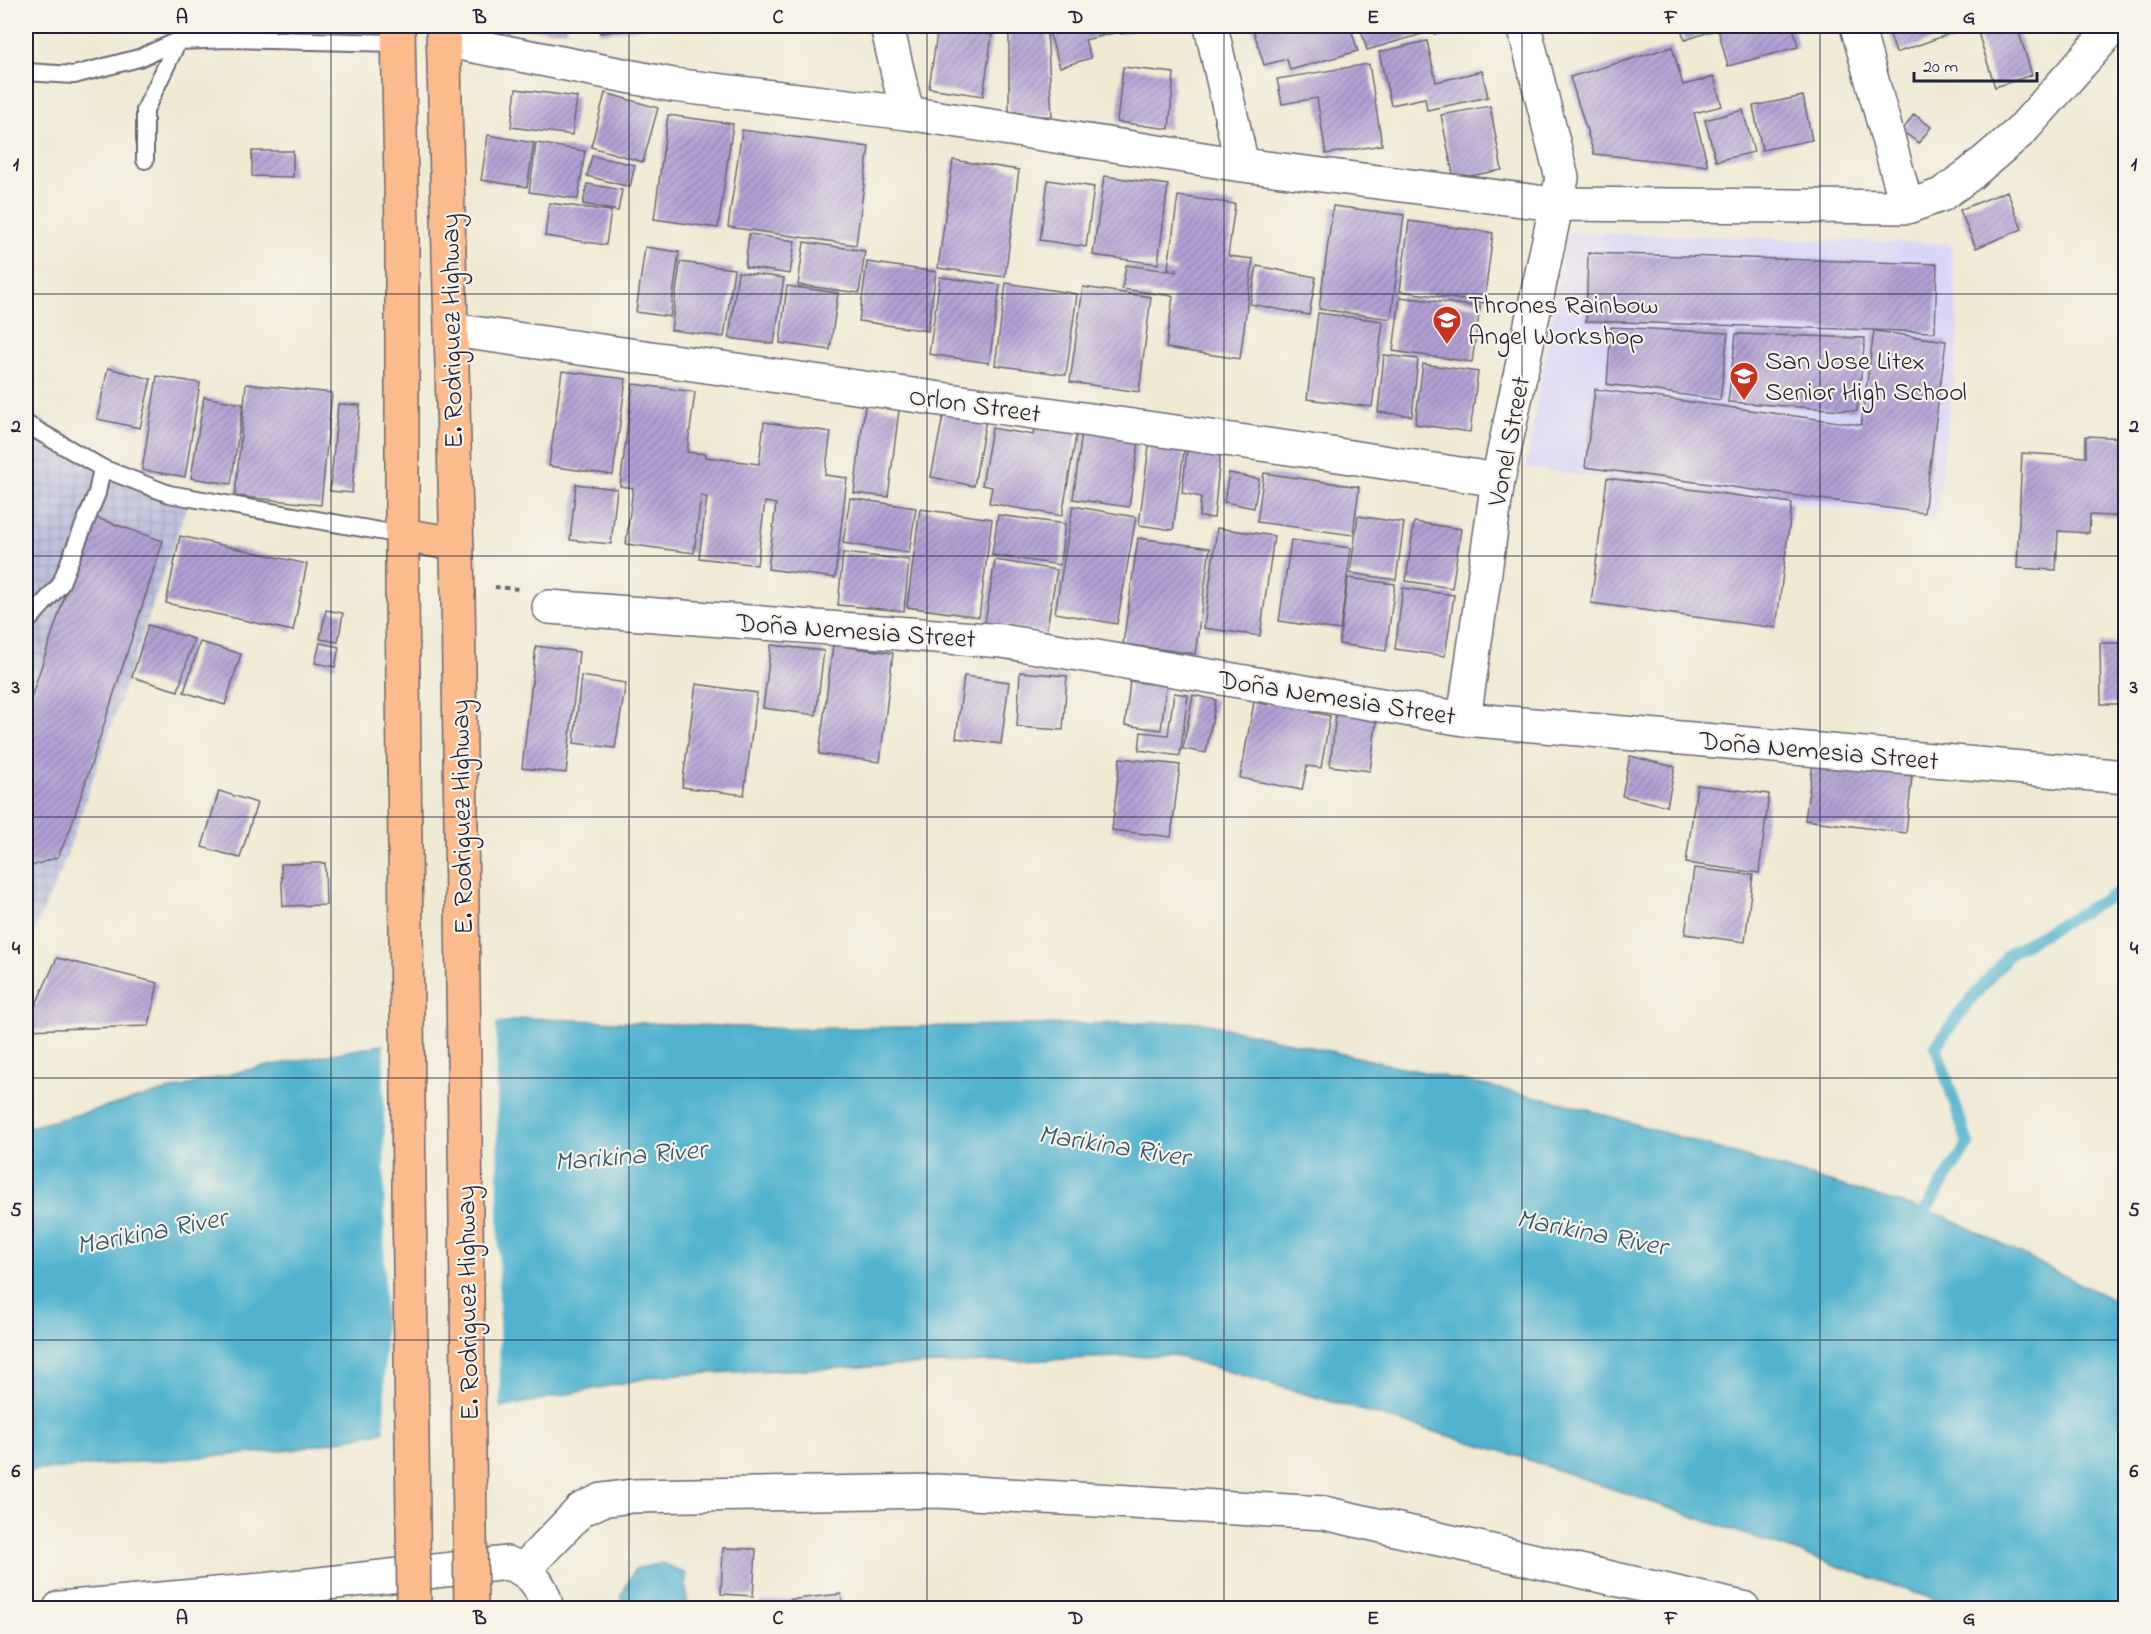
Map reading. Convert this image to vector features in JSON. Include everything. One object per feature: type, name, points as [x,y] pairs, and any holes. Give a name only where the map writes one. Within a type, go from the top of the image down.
[{"type":"main road","name":"E. Rodriguez Highway","points":[[443,33],[458,594],[471,1608]]},
{"type":"main road","name":"E. Rodriguez Highway","points":[[398,34],[402,232],[402,593],[414,1608]]},
{"type":"main road","points":[[402,535],[457,544]]},
{"type":"street","points":[[887,26],[907,113]]},
{"type":"street","points":[[1211,26],[1242,165]]},
{"type":"street","name":"Vonel Street","points":[[1464,719],[1498,480],[1562,178],[1524,26]]},
{"type":"street","points":[[1857,26],[1907,207]]},
{"type":"street","points":[[443,33],[673,85],[907,113],[1242,165],[1555,204],[1907,207],[1941,195],[1969,175],[2021,131],[2114,26]]},
{"type":"street","name":"Orlon Street","points":[[452,330],[1338,455],[1498,480]]},
{"type":"street","name":"Doña Nemesia Street","points":[[549,607],[1002,641],[1464,719],[2126,777]]},
{"type":"street","points":[[524,1569],[581,1510],[602,1500],[632,1496],[937,1491],[1324,1513],[1743,1608]]},
{"type":"street","points":[[60,1608],[283,1588],[507,1563],[524,1569],[545,1598],[547,1608]]},
{"type":"lane","points":[[26,72],[74,75],[139,58],[178,41],[398,34]]},
{"type":"lane","points":[[145,160],[145,110],[178,41]]},
{"type":"lane","points":[[26,424],[102,468],[169,494],[402,535]]},
{"type":"lane","points":[[26,623],[60,585],[97,493],[102,468]]},
{"type":"path","points":[[494,587],[517,588]]},
{"type":"shaded area","name":"San Jose Litex Senior High School","points":[[1567,232],[1951,244],[1959,335],[1935,520],[1526,468]]},
{"type":"shaded area","points":[[26,411],[188,502],[63,866],[26,950]]},
{"type":"water","name":"Marikina River","points":[[527,1018],[789,1029],[1199,1022],[1568,1104],[1947,1217],[2125,1306],[2125,1608],[1951,1608],[1933,1599],[1511,1454],[1172,1355],[662,1375],[292,1450],[26,1471],[26,1128],[246,1070]]},
{"type":"water","points":[[663,1563],[686,1574],[687,1608],[622,1608],[621,1596],[635,1569]]},
{"type":"pier","points":[[496,1020],[500,1411],[385,1434],[384,1041]]},
{"type":"building","points":[[485,26],[567,26],[567,30],[485,29]]},
{"type":"building","points":[[599,26],[649,26],[649,27],[600,33]]},
{"type":"building","points":[[1047,26],[1115,26],[1117,32],[1085,40],[1091,58],[1060,67]]},
{"type":"building","points":[[1118,26],[1150,26],[1121,34]]},
{"type":"building","points":[[1252,26],[1350,26],[1358,51],[1290,70],[1287,59],[1264,65]]},
{"type":"building","points":[[1360,26],[1424,26],[1426,33],[1367,50]]},
{"type":"building","points":[[1432,26],[1463,26],[1434,34]]},
{"type":"building","points":[[1680,26],[1793,26],[1798,47],[1728,66],[1718,29],[1685,40]]},
{"type":"building","points":[[1887,26],[1968,26],[1969,27],[1896,53]]},
{"type":"building","points":[[1976,26],[2017,26],[2032,75],[1995,87]]},
{"type":"building","points":[[938,27],[992,35],[983,96],[929,88]]},
{"type":"building","points":[[1009,28],[1047,30],[1052,116],[1009,117]]},
{"type":"building","points":[[1427,41],[1436,82],[1482,71],[1488,97],[1427,110],[1425,98],[1391,105],[1379,52]]},
{"type":"building","points":[[1672,47],[1683,85],[1714,77],[1722,106],[1694,113],[1708,166],[1594,154],[1570,77]]},
{"type":"building","points":[[1369,64],[1382,145],[1326,154],[1317,98],[1282,104],[1277,79]]},
{"type":"building","points":[[1123,67],[1174,73],[1169,129],[1117,122]]},
{"type":"building","points":[[516,89],[577,97],[572,135],[511,127]]},
{"type":"building","points":[[605,93],[658,108],[643,162],[591,147]]},
{"type":"building","points":[[1803,96],[1812,140],[1762,150],[1753,106]]},
{"type":"building","points":[[1490,106],[1502,170],[1454,179],[1441,115]]},
{"type":"building","points":[[1743,110],[1754,152],[1716,161],[1705,120]]},
{"type":"building","points":[[1914,114],[1931,127],[1919,143],[1902,131]]},
{"type":"building","points":[[668,115],[733,124],[718,228],[654,219]]},
{"type":"building","points":[[742,130],[869,147],[856,245],[728,227]]},
{"type":"building","points":[[488,135],[534,143],[527,187],[481,180]]},
{"type":"building","points":[[536,143],[585,151],[578,199],[529,192]]},
{"type":"building","points":[[252,151],[293,151],[293,177],[252,176]]},
{"type":"building","points":[[592,156],[635,165],[630,187],[587,176]]},
{"type":"building","points":[[953,160],[1019,170],[1005,277],[938,268]]},
{"type":"building","points":[[1104,176],[1168,185],[1158,264],[1093,255]]},
{"type":"building","points":[[1048,180],[1094,187],[1086,247],[1040,240]]},
{"type":"building","points":[[587,184],[622,190],[618,211],[583,204]]},
{"type":"building","points":[[2007,191],[2022,229],[1976,248],[1960,210]]},
{"type":"building","points":[[1178,196],[1235,204],[1228,256],[1253,259],[1240,359],[1166,348],[1173,296],[1122,289],[1126,265],[1176,272],[1176,269],[1168,268]]},
{"type":"building","points":[[549,203],[611,211],[606,245],[545,236]]},
{"type":"building","points":[[1333,206],[1404,215],[1391,319],[1319,309]]},
{"type":"building","points":[[1409,221],[1493,233],[1484,303],[1400,291]]},
{"type":"building","points":[[749,234],[795,241],[790,274],[745,267]]},
{"type":"building","points":[[804,242],[865,251],[859,293],[798,285]]},
{"type":"building","points":[[645,247],[679,252],[670,317],[636,312]]},
{"type":"building","points":[[1588,253],[1937,264],[1935,332],[1586,321]]},
{"type":"building","points":[[680,262],[734,269],[724,337],[671,330]]},
{"type":"building","points":[[867,262],[936,272],[928,331],[859,321]]},
{"type":"building","points":[[1257,266],[1316,277],[1309,315],[1250,304]]},
{"type":"building","points":[[738,272],[784,278],[774,344],[729,338]]},
{"type":"building","points":[[940,277],[1000,285],[989,363],[929,354]]},
{"type":"building","points":[[1006,283],[1077,294],[1066,375],[995,365]]},
{"type":"building","points":[[787,286],[838,293],[830,350],[780,343]]},
{"type":"building","points":[[1083,287],[1151,297],[1139,392],[1070,382]]},
{"type":"building","points":[[1400,297],[1480,307],[1472,362],[1393,351]]},
{"type":"building","points":[[1318,313],[1383,321],[1372,407],[1307,399]]},
{"type":"building","points":[[1611,327],[1728,333],[1720,400],[1607,384]]},
{"type":"building","points":[[1874,331],[1946,341],[1924,513],[1585,467],[1595,389],[1861,425]]},
{"type":"building","points":[[1736,334],[1865,338],[1857,411],[1728,402]]},
{"type":"building","points":[[1384,355],[1418,359],[1412,416],[1378,412]]},
{"type":"building","points":[[1423,364],[1478,372],[1470,432],[1415,424]]},
{"type":"building","points":[[108,368],[151,379],[140,428],[97,419]]},
{"type":"building","points":[[562,371],[626,379],[613,475],[549,466]]},
{"type":"building","points":[[157,376],[200,383],[185,477],[142,470]]},
{"type":"building","points":[[246,384],[332,393],[321,505],[235,496]]},
{"type":"building","points":[[633,384],[695,392],[687,452],[706,454],[706,457],[759,464],[764,422],[831,432],[825,475],[847,478],[835,578],[768,569],[776,504],[765,502],[757,565],[699,558],[707,497],[701,496],[694,553],[626,544],[633,488],[620,486]]},
{"type":"building","points":[[204,397],[243,404],[231,484],[191,478]]},
{"type":"building","points":[[338,404],[360,405],[352,493],[330,491]]},
{"type":"building","points":[[865,405],[899,410],[888,497],[854,493]]},
{"type":"building","points":[[944,411],[986,419],[974,486],[931,477]]},
{"type":"building","points":[[1036,417],[1078,425],[1062,516],[989,503],[992,487],[982,485],[992,428],[1033,435]]},
{"type":"building","points":[[1083,425],[1140,433],[1129,507],[1073,499]]},
{"type":"building","points":[[2086,436],[2126,438],[2126,517],[2090,515],[2089,533],[2058,531],[2056,570],[2017,568],[2022,453],[2086,457]]},
{"type":"building","points":[[1150,438],[1185,443],[1173,530],[1139,525]]},
{"type":"building","points":[[1188,440],[1221,444],[1214,518],[1199,517],[1201,497],[1182,493]]},
{"type":"building","points":[[1229,473],[1259,479],[1254,508],[1224,502]]},
{"type":"building","points":[[1264,473],[1359,487],[1353,535],[1257,522]]},
{"type":"building","points":[[1607,478],[1792,503],[1776,628],[1591,603]]},
{"type":"building","points":[[26,483],[32,486],[26,498]]},
{"type":"building","points":[[576,484],[617,489],[611,544],[570,540]]},
{"type":"building","points":[[850,498],[916,508],[909,553],[843,543]]},
{"type":"building","points":[[1073,506],[1136,517],[1117,624],[1055,613]]},
{"type":"building","points":[[920,509],[992,519],[979,617],[907,607]]},
{"type":"building","points":[[998,515],[1065,524],[1060,565],[992,555]]},
{"type":"building","points":[[91,516],[163,541],[71,827],[58,857],[26,868],[26,713]]},
{"type":"building","points":[[1358,516],[1404,523],[1396,580],[1350,573]]},
{"type":"building","points":[[1414,522],[1461,529],[1452,588],[1406,581]]},
{"type":"building","points":[[1217,528],[1274,536],[1260,636],[1204,628]]},
{"type":"building","points":[[180,536],[307,564],[293,631],[166,603]]},
{"type":"building","points":[[1138,538],[1210,548],[1195,654],[1123,644]]},
{"type":"building","points":[[1291,540],[1351,548],[1340,630],[1279,621]]},
{"type":"building","points":[[843,553],[909,560],[904,611],[838,605]]},
{"type":"building","points":[[995,560],[1057,570],[1046,633],[985,623]]},
{"type":"building","points":[[1348,578],[1395,584],[1386,651],[1339,644]]},
{"type":"building","points":[[1403,588],[1454,595],[1445,656],[1395,649]]},
{"type":"building","points":[[326,610],[343,613],[338,642],[320,639]]},
{"type":"building","points":[[148,625],[194,639],[178,691],[132,677]]},
{"type":"building","points":[[200,642],[241,654],[225,705],[184,692]]},
{"type":"building","points":[[320,643],[339,647],[335,667],[315,663]]},
{"type":"building","points":[[2100,643],[2126,643],[2126,704],[2101,704]]},
{"type":"building","points":[[771,645],[824,651],[816,715],[763,708]]},
{"type":"building","points":[[833,645],[893,653],[880,762],[819,754]]},
{"type":"building","points":[[536,646],[579,652],[566,773],[522,768]]},
{"type":"building","points":[[1020,672],[1067,676],[1063,730],[1017,727]]},
{"type":"building","points":[[581,676],[626,683],[615,748],[574,743]]},
{"type":"building","points":[[964,676],[1009,682],[1001,744],[956,738]]},
{"type":"building","points":[[1130,681],[1166,686],[1161,730],[1125,725]]},
{"type":"building","points":[[696,684],[757,693],[744,795],[682,787]]},
{"type":"building","points":[[1174,693],[1188,695],[1180,756],[1139,750],[1141,732],[1168,735]]},
{"type":"building","points":[[1193,695],[1216,700],[1206,753],[1183,749]]},
{"type":"building","points":[[1270,696],[1313,703],[1311,712],[1330,716],[1321,768],[1307,766],[1302,790],[1240,778],[1254,702],[1268,705]]},
{"type":"building","points":[[1337,705],[1378,710],[1370,771],[1330,766]]},
{"type":"building","points":[[2124,706],[2126,706],[2126,721],[2123,721]]},
{"type":"building","points":[[1630,756],[1675,767],[1667,806],[1622,796]]},
{"type":"building","points":[[1120,758],[1180,765],[1171,837],[1112,830]]},
{"type":"building","points":[[1813,763],[1912,776],[1906,833],[1805,820]]},
{"type":"building","points":[[1697,785],[1769,794],[1759,873],[1686,863]]},
{"type":"building","points":[[219,791],[257,803],[240,858],[202,847]]},
{"type":"building","points":[[325,863],[326,905],[283,906],[281,864]]},
{"type":"building","points":[[1694,868],[1753,875],[1745,942],[1685,934]]},
{"type":"building","points":[[57,958],[158,983],[149,1026],[26,1030]]},
{"type":"building","points":[[723,1548],[756,1549],[753,1596],[721,1594]]},
{"type":"building","points":[[841,1594],[843,1608],[760,1608],[759,1603]]},
{"type":"waterway","points":[[1917,1223],[1968,1144],[1936,1046],[1967,1004],[2012,951],[2126,888]]},
{"type":"place","name":"Thrones Rainbow Angel Workshop","points":[[1447,346]]},
{"type":"place","name":"San Jose Litex Senior High School","points":[[1744,402]]}]
